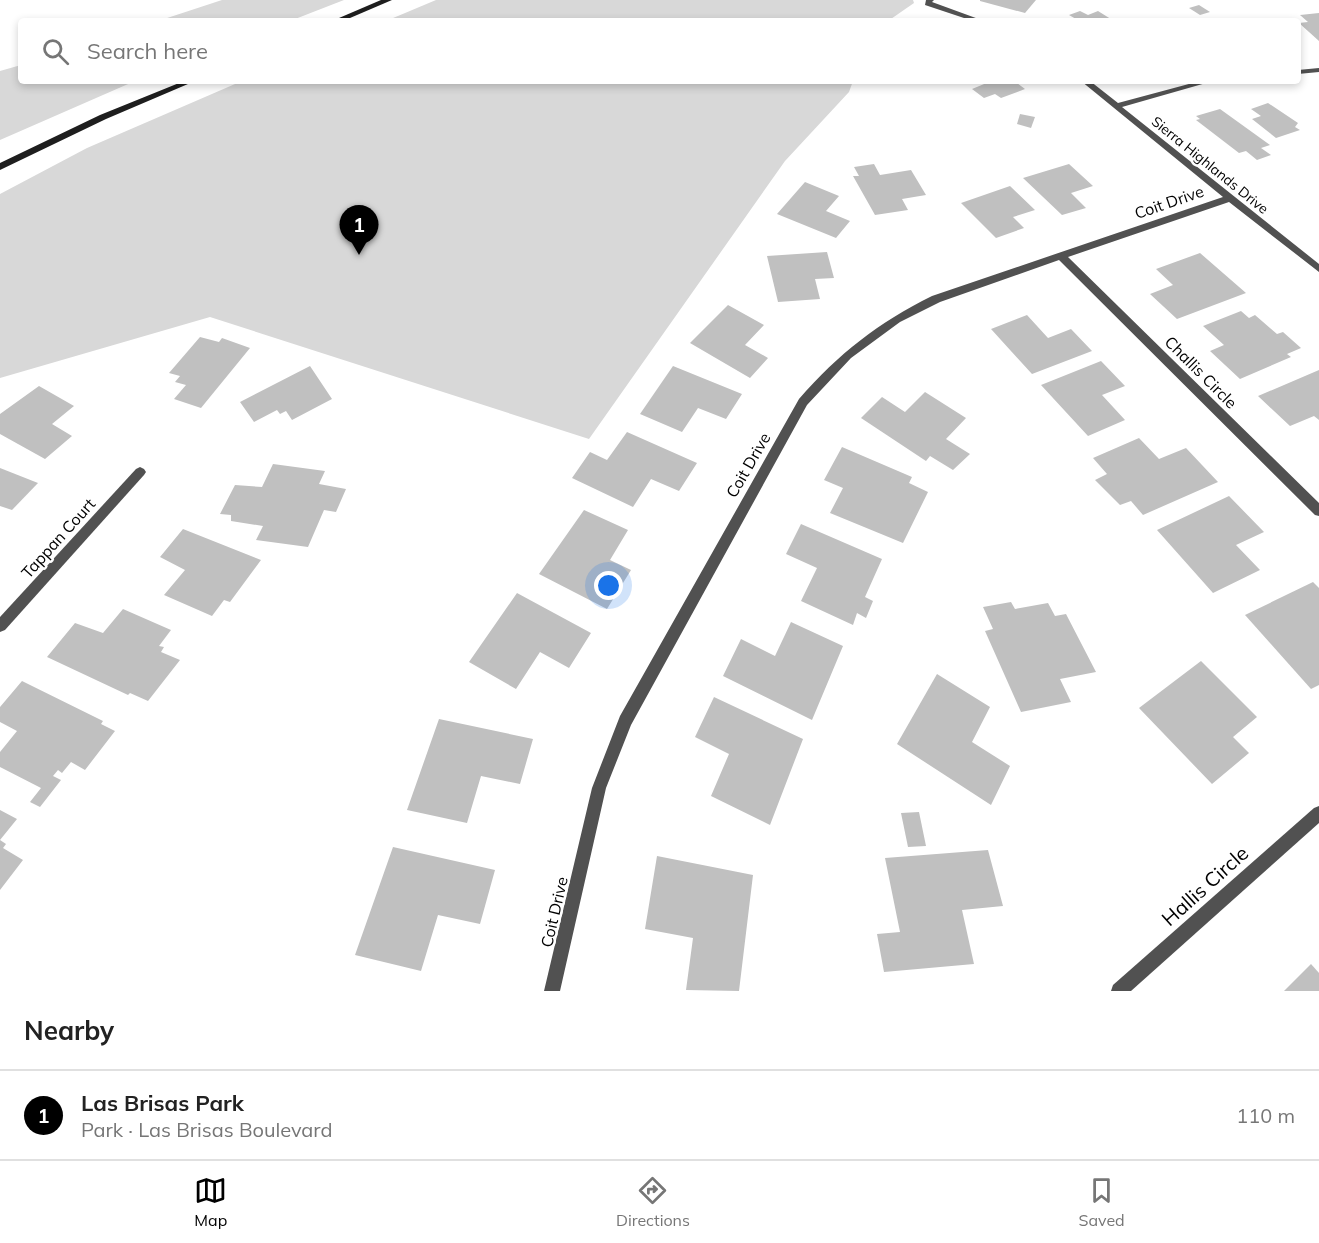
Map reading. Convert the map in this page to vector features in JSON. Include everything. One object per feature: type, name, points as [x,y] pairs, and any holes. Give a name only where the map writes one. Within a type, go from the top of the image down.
[{"type":"street","points":[[343,18],[388,0]]},
{"type":"street","points":[[929,2],[972,18]]},
{"type":"street","points":[[1301,72],[1319,70]]},
{"type":"street","points":[[0,167],[104,117],[183,84]]},
{"type":"street","name":"Sierra Highlands Drive","points":[[1089,84],[1319,269]]},
{"type":"street","points":[[1116,106],[1198,84]]},
{"type":"street","name":"Coit Drive","points":[[552,991],[599,788],[624,721],[803,402],[831,368],[864,339],[898,317],[936,300],[1230,198]]},
{"type":"street","name":"Challis Circle","points":[[1061,256],[1319,511]]},
{"type":"street","name":"Tappan Court","points":[[0,626],[140,472]]},
{"type":"street","name":"Hallis Circle","points":[[1119,991],[1319,813]]},
{"type":"shaded area","points":[[222,0],[344,0],[298,18],[167,18]]},
{"type":"shaded area","points":[[436,0],[913,0],[914,3],[892,18],[393,18]]},
{"type":"shaded area","points":[[18,66],[18,84],[128,84],[0,140],[0,71]]},
{"type":"shaded area","points":[[235,84],[852,84],[849,92],[785,161],[589,439],[210,317],[0,378],[0,194],[87,148]]},
{"type":"building","points":[[980,0],[1036,0],[1025,13],[980,1]]},
{"type":"building","points":[[1199,5],[1210,12],[1200,15],[1189,8]]},
{"type":"building","points":[[1080,11],[1088,15],[1098,11],[1109,18],[1074,18],[1069,15]]},
{"type":"building","points":[[1319,13],[1319,41],[1301,25],[1301,23],[1308,22],[1300,15]]},
{"type":"building","points":[[984,84],[1018,84],[1025,89],[1001,98],[995,94],[984,98],[972,89]]},
{"type":"building","points":[[1268,103],[1298,123],[1295,127],[1300,130],[1276,138],[1252,119],[1261,116],[1251,109]]},
{"type":"building","points":[[1220,109],[1270,145],[1261,148],[1271,155],[1257,160],[1246,151],[1239,153],[1196,120],[1200,119],[1196,116]]},
{"type":"building","points":[[1020,114],[1035,117],[1031,128],[1017,124]]},
{"type":"building","points":[[874,164],[880,175],[911,170],[926,195],[902,199],[908,210],[875,215],[853,176],[859,176],[854,167]]},
{"type":"building","points":[[1069,164],[1093,186],[1071,193],[1086,208],[1062,215],[1023,178]]},
{"type":"building","points":[[805,182],[839,196],[826,211],[850,221],[836,238],[777,214]]},
{"type":"building","points":[[1010,186],[1035,210],[1013,217],[1024,228],[996,238],[961,203]]},
{"type":"building","points":[[827,252],[834,278],[815,279],[820,299],[778,302],[767,256]]},
{"type":"building","points":[[1200,253],[1246,293],[1177,319],[1150,294],[1173,285],[1156,269]]},
{"type":"building","points":[[728,305],[764,325],[745,345],[768,358],[750,378],[690,343]]},
{"type":"building","points":[[1241,311],[1249,318],[1255,315],[1277,334],[1283,332],[1301,348],[1287,354],[1291,357],[1240,379],[1210,351],[1224,345],[1203,326]]},
{"type":"building","points":[[1027,315],[1048,338],[1071,329],[1092,351],[1032,374],[991,329]]},
{"type":"building","points":[[200,337],[219,342],[222,338],[250,348],[201,408],[174,399],[186,385],[175,382],[180,376],[169,373]]},
{"type":"building","points":[[1101,361],[1125,386],[1102,395],[1125,420],[1088,436],[1041,385]]},
{"type":"building","points":[[310,366],[332,399],[292,420],[286,411],[280,414],[277,410],[254,422],[240,402]]},
{"type":"building","points":[[673,366],[742,394],[726,419],[698,408],[682,432],[640,414]]},
{"type":"building","points":[[1319,370],[1319,420],[1314,416],[1290,426],[1258,396]]},
{"type":"building","points":[[39,386],[74,406],[52,424],[72,436],[45,459],[0,434],[0,414]]},
{"type":"building","points":[[925,392],[966,418],[946,439],[970,454],[953,470],[930,456],[926,461],[861,418],[882,397],[905,412]]},
{"type":"building","points":[[627,432],[697,463],[679,491],[651,479],[633,507],[572,478],[590,452],[607,460]]},
{"type":"building","points":[[1139,438],[1159,459],[1186,448],[1218,482],[1143,515],[1131,501],[1120,505],[1095,480],[1107,474],[1093,458]]},
{"type":"building","points":[[842,447],[912,477],[909,483],[928,492],[903,543],[830,513],[843,488],[824,480]]},
{"type":"building","points":[[273,464],[325,471],[319,484],[346,489],[336,512],[324,510],[308,547],[256,540],[263,526],[231,521],[231,515],[220,514],[235,485],[262,487]]},
{"type":"building","points":[[0,468],[38,483],[12,510],[0,506]]},
{"type":"building","points":[[1229,496],[1264,532],[1236,545],[1260,570],[1213,593],[1157,530]]},
{"type":"building","points":[[584,510],[628,530],[610,560],[631,570],[607,609],[539,574]]},
{"type":"building","points":[[801,524],[882,559],[865,597],[873,601],[866,618],[857,613],[853,625],[801,601],[817,568],[786,554]]},
{"type":"building","points":[[183,529],[261,560],[230,602],[224,600],[212,616],[164,595],[185,570],[160,557]]},
{"type":"building","points":[[1313,582],[1319,588],[1319,685],[1311,689],[1245,615]]},
{"type":"building","points":[[517,593],[591,633],[569,668],[540,652],[516,689],[469,662]]},
{"type":"building","points":[[1011,602],[1015,609],[1048,603],[1055,616],[1066,614],[1096,672],[1060,679],[1071,702],[1021,712],[985,631],[993,629],[983,607]]},
{"type":"building","points":[[123,609],[171,630],[159,646],[164,647],[161,652],[180,660],[148,701],[130,693],[128,695],[47,657],[75,623],[103,633]]},
{"type":"building","points":[[791,622],[843,646],[812,720],[723,676],[741,639],[775,656]]},
{"type":"building","points":[[1201,661],[1257,717],[1233,737],[1249,753],[1212,784],[1139,708]]},
{"type":"building","points":[[937,674],[990,707],[972,742],[1010,766],[991,805],[897,744]]},
{"type":"building","points":[[22,681],[103,721],[101,724],[115,731],[85,770],[71,762],[62,773],[58,770],[53,776],[61,780],[40,807],[30,802],[41,788],[0,767],[0,752],[17,731],[0,722],[0,707]]},
{"type":"building","points":[[714,697],[803,739],[770,825],[711,796],[729,754],[695,737]]},
{"type":"building","points":[[439,719],[533,739],[520,784],[481,776],[467,823],[407,810]]},
{"type":"building","points":[[0,810],[17,819],[0,840]]},
{"type":"building","points":[[919,812],[926,846],[908,847],[901,813]]},
{"type":"building","points":[[0,840],[6,844],[3,848],[23,860],[0,890]]},
{"type":"building","points":[[393,847],[495,870],[480,924],[438,915],[421,971],[355,955]]},
{"type":"building","points":[[988,850],[1003,906],[962,910],[974,964],[884,972],[877,934],[900,932],[885,858]]},
{"type":"building","points":[[657,856],[753,875],[739,991],[686,990],[693,938],[645,929]]},
{"type":"building","points":[[1311,964],[1319,973],[1319,991],[1284,991]]},
{"type":"place","name":"Las Brisas Park","points":[[359,255]]}]
